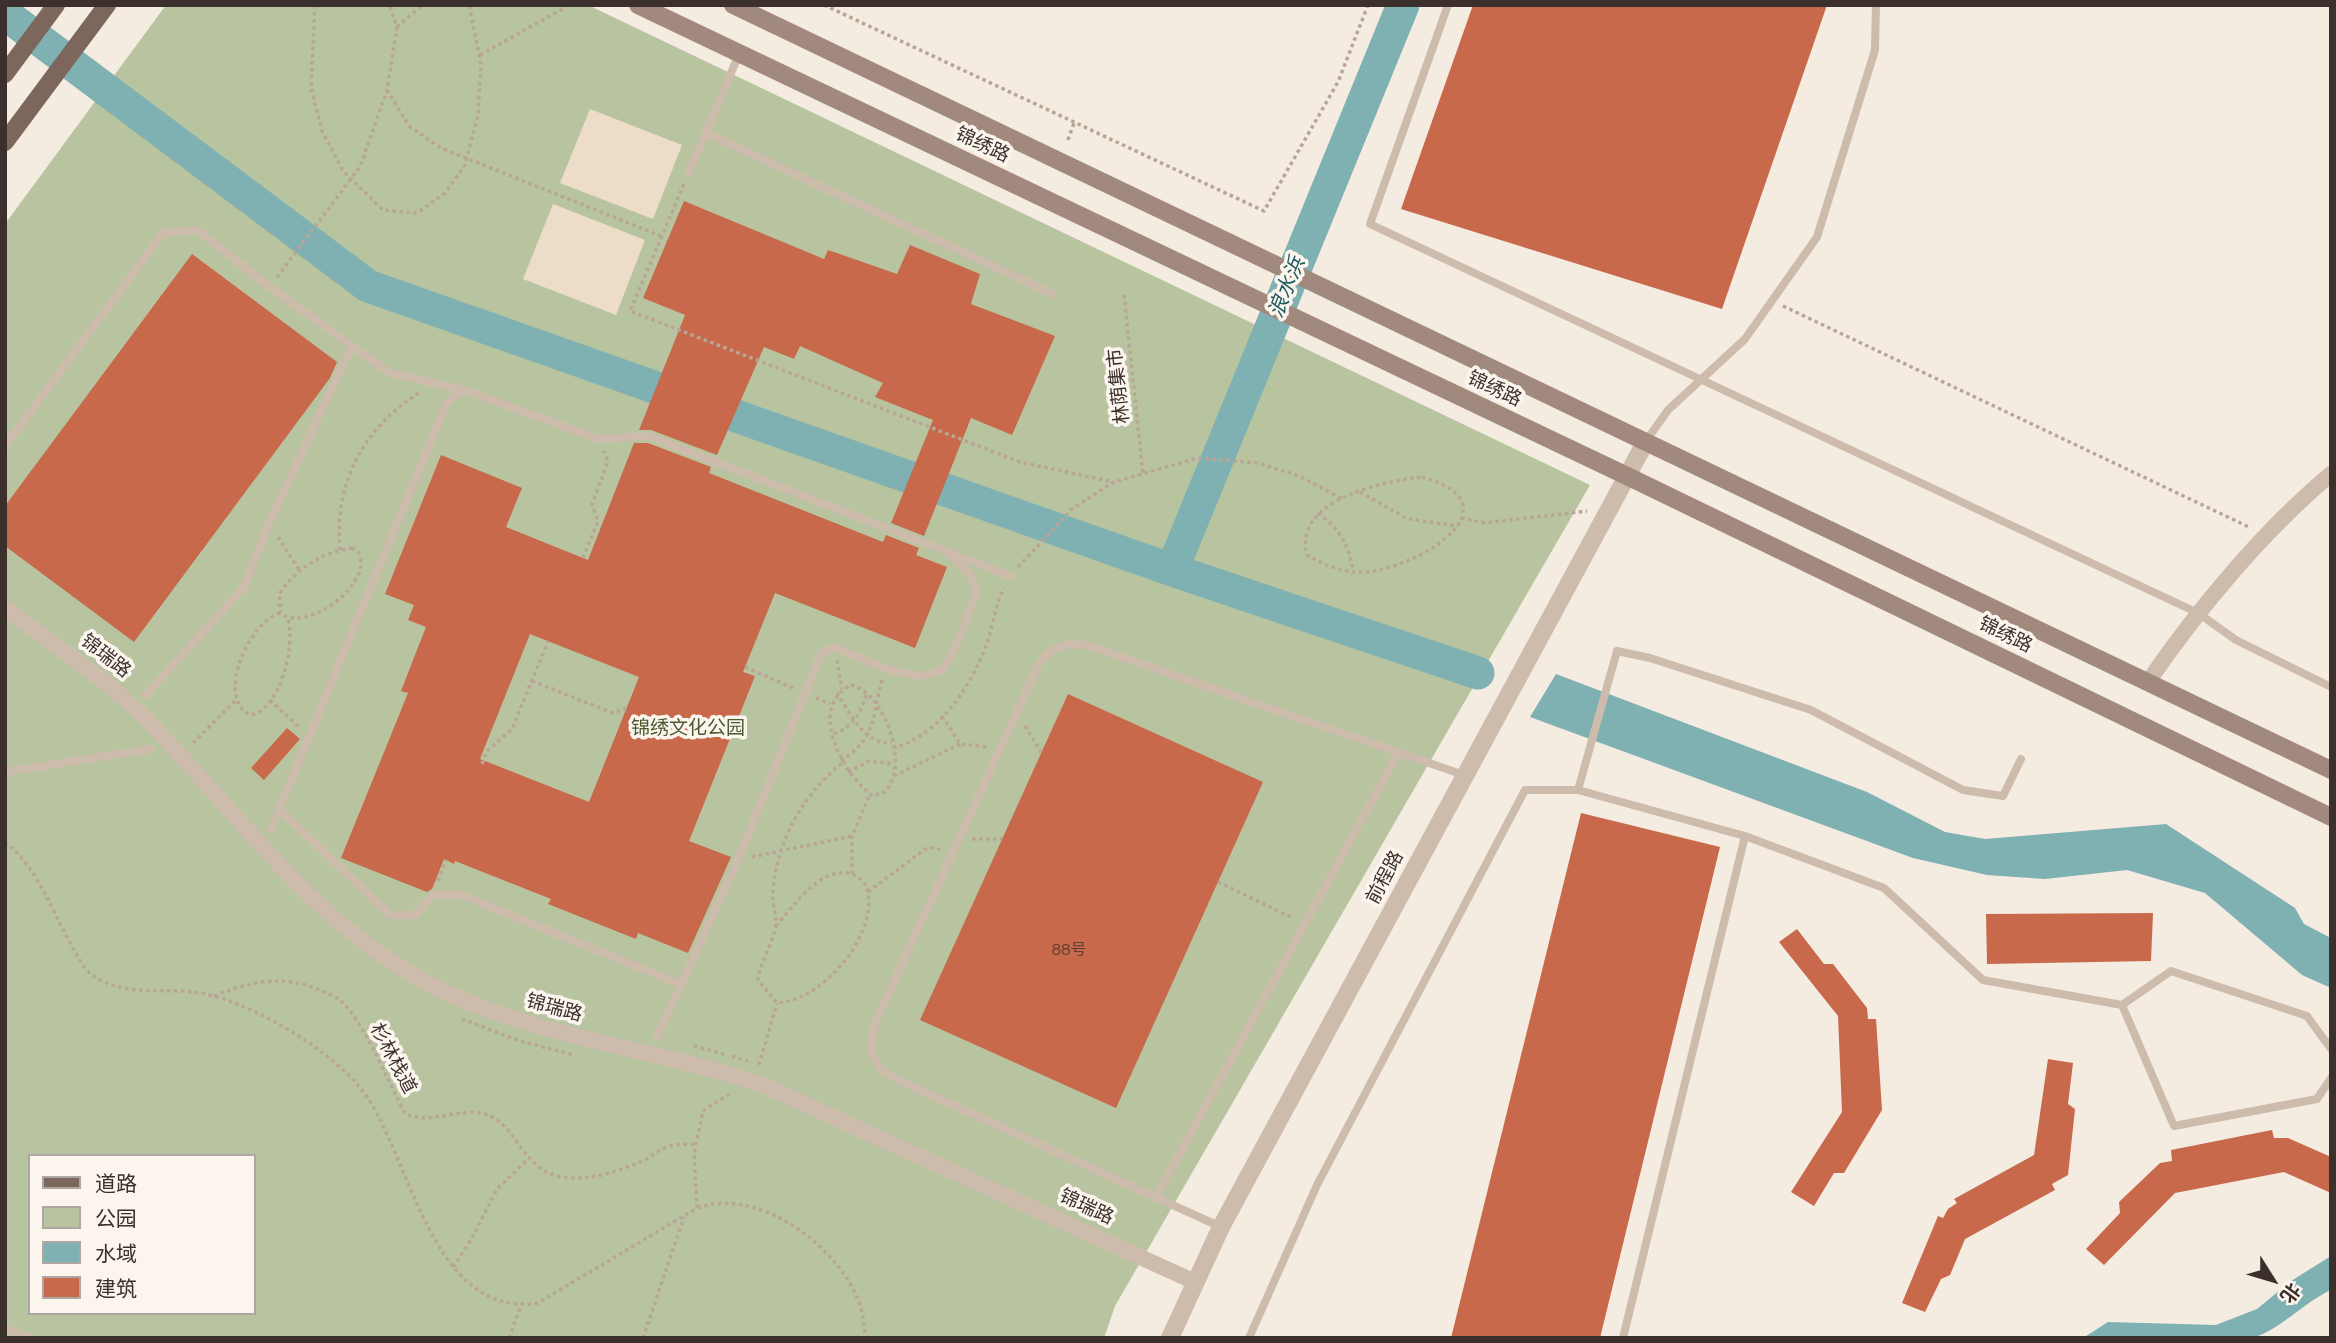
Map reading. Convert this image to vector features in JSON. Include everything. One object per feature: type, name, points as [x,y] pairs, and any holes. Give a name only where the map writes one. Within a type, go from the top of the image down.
[{"type":"main road","points":[[5,74],[56,5]]},
{"type":"main road","points":[[5,142],[107,5]]},
{"type":"main road","name":"锦绣路","points":[[638,5],[1627,476],[2331,817]]},
{"type":"main road","name":"锦绣路","points":[[733,5],[2331,770]]},
{"type":"street","name":"前程路","points":[[1170,1338],[1221,1227],[1646,441]]},
{"type":"street","points":[[2148,682],[2198,613],[2307,494],[2331,474]]},
{"type":"street","name":"锦瑞路","points":[[5,608],[119,694],[164,737],[311,898],[343,926],[412,975],[448,994],[525,1024],[705,1067],[765,1086],[1195,1282]]},
{"type":"lane","points":[[1448,5],[1370,223],[2198,613],[2236,640],[2331,687]]},
{"type":"lane","points":[[1646,441],[1668,410],[1745,339],[1817,237],[1875,50],[1876,5]]},
{"type":"lane","points":[[689,173],[739,54]]},
{"type":"lane","points":[[706,133],[1053,294]]},
{"type":"lane","points":[[5,446],[163,233],[197,230],[270,287],[390,373],[464,390],[599,439],[649,436],[1010,576]]},
{"type":"lane","points":[[146,695],[244,587],[269,523],[352,346]]},
{"type":"lane","points":[[271,829],[447,402],[464,390]]},
{"type":"lane","points":[[657,1037],[738,860],[821,654],[834,647],[923,677],[930,677],[947,664],[977,592],[970,574],[945,551]]},
{"type":"lane","points":[[1221,1227],[898,1080],[882,1070],[873,1057],[870,1045],[875,1023],[1042,659],[1060,646],[1080,644],[1465,776]]},
{"type":"lane","points":[[1578,790],[1617,651],[1650,657],[1811,710],[1963,790],[2003,796],[2021,759]]},
{"type":"lane","points":[[5,772],[151,750]]},
{"type":"lane","points":[[1156,1197],[1398,753]]},
{"type":"lane","points":[[1249,1338],[1317,1185],[1525,790],[1578,790],[1745,836],[1884,888],[1983,980],[2122,1005],[2171,971],[2307,1017],[2331,1049]]},
{"type":"lane","points":[[279,809],[390,915],[415,915],[433,895],[459,894],[682,985]]},
{"type":"lane","points":[[1623,1338],[1745,836]]},
{"type":"lane","points":[[2122,1005],[2174,1126],[2317,1099],[2331,1078]]},
{"type":"lane","points":[[5,1328],[31,1338]]},
{"type":"path","points":[[315,5],[311,88],[322,131],[343,171],[383,210],[417,213],[445,193],[467,159],[478,115],[480,55],[469,5]]},
{"type":"path","points":[[270,287],[360,167],[387,90],[397,27],[389,5]]},
{"type":"path","points":[[397,27],[422,5]]},
{"type":"path","points":[[824,5],[1264,211],[1338,82],[1368,5]]},
{"type":"path","points":[[480,55],[566,7]]},
{"type":"path","points":[[387,90],[409,126],[441,148],[661,236]]},
{"type":"path","points":[[1068,140],[1074,123]]},
{"type":"path","points":[[689,173],[630,311],[1020,462],[1114,482]]},
{"type":"path","name":"林荫集市","points":[[1124,295],[1143,474]]},
{"type":"path","points":[[1772,301],[2269,536]]},
{"type":"path","points":[[340,550],[339,505],[351,470],[380,425],[404,402],[433,383]]},
{"type":"path","points":[[583,558],[598,521],[592,505],[608,461],[599,439]]},
{"type":"path","points":[[837,693],[868,736],[883,744],[892,746],[920,737],[956,703],[985,651],[1002,592],[1010,576],[1073,508],[1114,482],[1198,458],[1258,463],[1299,476],[1343,499]]},
{"type":"path","points":[[1422,477],[1450,486],[1460,496],[1463,507],[1461,518],[1458,526],[1447,538],[1415,559],[1377,570],[1353,572],[1320,563],[1307,555],[1303,541],[1309,525],[1318,513],[1360,492],[1401,479],[1422,477]]},
{"type":"path","points":[[1360,492],[1408,519],[1458,526]]},
{"type":"path","points":[[1461,518],[1485,523],[1607,509]]},
{"type":"path","points":[[1318,513],[1342,535],[1350,548],[1353,572]]},
{"type":"path","points":[[269,523],[299,570]]},
{"type":"path","points":[[352,548],[362,557],[363,565],[354,584],[326,608],[299,621],[288,620],[280,613],[280,593],[299,570],[340,550],[352,548]]},
{"type":"path","points":[[280,613],[269,616],[250,637],[239,665],[236,700],[239,708],[250,715],[262,710],[270,700],[287,666],[291,642],[288,620]]},
{"type":"path","points":[[482,764],[487,751],[512,729],[548,641]]},
{"type":"path","points":[[834,647],[842,689]]},
{"type":"path","points":[[776,926],[773,893],[782,851],[803,803],[868,736],[876,714],[886,666]]},
{"type":"path","points":[[745,667],[830,704]]},
{"type":"path","points":[[532,681],[612,713],[627,708]]},
{"type":"path","points":[[850,685],[867,692],[877,700],[892,746],[894,764],[894,776],[885,792],[873,796],[858,787],[841,762],[830,704],[842,689],[850,685]]},
{"type":"path","points":[[834,734],[854,720],[863,707],[867,692]]},
{"type":"path","points":[[193,743],[236,700]]},
{"type":"path","points":[[270,700],[309,736]]},
{"type":"path","points":[[1017,712],[1041,752]]},
{"type":"path","points":[[942,716],[960,744]]},
{"type":"path","points":[[185,734],[202,752]]},
{"type":"path","points":[[894,776],[960,744],[1000,748]]},
{"type":"path","points":[[848,772],[869,761],[894,764]]},
{"type":"path","points":[[852,874],[852,835],[870,794]]},
{"type":"path","points":[[738,860],[852,835]]},
{"type":"path","points":[[959,838],[1002,839]]},
{"type":"path","points":[[5,842],[26,862],[89,972],[116,988],[214,996],[281,1027],[357,1084],[387,1134],[432,1236],[453,1267],[490,1295],[521,1305],[538,1303],[697,1208],[711,1202],[740,1203],[810,1237],[824,1249],[852,1288],[860,1305],[866,1338]]},
{"type":"path","points":[[868,892],[928,847],[953,853]]},
{"type":"path","points":[[433,895],[446,860]]},
{"type":"path","points":[[852,874],[863,880],[868,892],[868,911],[858,940],[838,970],[802,995],[777,1003],[758,980],[760,965],[776,926],[804,892],[830,875],[852,874]]},
{"type":"path","points":[[1218,882],[1304,924]]},
{"type":"path","name":"杉林栈道","points":[[214,996],[243,984],[283,979],[301,982],[340,1000],[356,1020],[405,1113],[414,1118],[461,1112],[486,1114],[499,1121],[527,1160],[555,1176],[598,1176],[642,1161],[670,1146],[696,1144]]},
{"type":"path","points":[[759,1065],[777,1003]]},
{"type":"path","points":[[460,1018],[520,1041],[584,1057]]},
{"type":"path","points":[[685,1044],[771,1069]]},
{"type":"path","points":[[720,1090],[740,1096]]},
{"type":"path","points":[[697,1208],[696,1144],[703,1111],[731,1093]]},
{"type":"path","points":[[453,1267],[471,1240],[497,1189],[527,1160]]},
{"type":"path","points":[[643,1338],[684,1216]]},
{"type":"path","points":[[509,1338],[521,1305]]},
{"type":"green space","name":"锦绣文化公园","points":[[166,5],[588,5],[1590,485],[1115,1306],[1104,1338],[5,1338],[5,224]]},
{"type":"shaded area","points":[[590,109],[682,145],[653,219],[560,183]]},
{"type":"shaded area","points":[[553,204],[645,240],[616,315],[523,279]]},
{"type":"water","points":[[1556,674],[1867,792],[1945,832],[1985,839],[2166,824],[2295,908],[2304,924],[2331,938],[2331,988],[2302,975],[2205,893],[2127,870],[2045,879],[1987,875],[1913,858],[1530,717]]},
{"type":"water","points":[[2331,1256],[2331,1290],[2272,1329],[2252,1338],[2083,1338],[2108,1322],[2216,1325],[2257,1309],[2291,1281]]},
{"type":"building","points":[[1473,5],[1827,5],[1722,309],[1401,209]]},
{"type":"building","points":[[684,201],[824,259],[828,250],[897,274],[910,245],[980,274],[971,304],[1055,336],[1012,435],[971,418],[924,536],[891,523],[933,420],[875,397],[883,383],[800,346],[794,359],[764,347],[717,455],[651,430],[639,430],[685,315],[643,298]]},
{"type":"building","points":[[192,254],[337,362],[330,378],[134,642],[5,546],[5,506]]},
{"type":"building","points":[[634,443],[648,443],[711,467],[709,473],[883,542],[886,535],[919,548],[916,555],[947,567],[915,648],[775,593],[743,672],[755,676],[689,841],[731,857],[688,953],[638,933],[636,939],[548,904],[551,899],[455,861],[454,864],[444,859],[432,889],[427,892],[341,858],[408,693],[401,691],[426,627],[408,620],[414,605],[385,594],[441,455],[522,488],[506,527],[588,560]],"holes":[[[530,634],[639,677],[589,802],[480,759]]]},
{"type":"building","points":[[1068,694],[1263,782],[1116,1108],[920,1020]]},
{"type":"building","points":[[287,728],[300,739],[264,780],[251,768]]},
{"type":"building","points":[[1581,813],[1720,847],[1600,1338],[1451,1338]]},
{"type":"building","points":[[2153,913],[2151,961],[1987,964],[1986,914]]},
{"type":"building","points":[[1797,929],[1824,964],[1833,964],[1867,1008],[1868,1019],[1876,1019],[1882,1110],[1844,1173],[1834,1173],[1814,1206],[1791,1192],[1842,1112],[1838,1016],[1779,942]]},
{"type":"building","points":[[2048,1059],[2073,1063],[2068,1104],[2075,1109],[2068,1175],[2052,1184],[2055,1190],[1965,1239],[1950,1275],[1941,1279],[1925,1312],[1902,1303],[1938,1216],[1943,1218],[1948,1209],[1957,1203],[1954,1199],[2034,1155]]},
{"type":"building","points":[[2272,1130],[2274,1138],[2288,1138],[2331,1157],[2331,1193],[2284,1172],[2175,1193],[2104,1265],[2086,1249],[2120,1213],[2119,1202],[2160,1163],[2172,1161],[2171,1150]]},
{"type":"waterway","name":"浪水浜","points":[[1172,570],[1403,5]]},
{"type":"waterway","points":[[5,14],[368,286],[1172,570],[1478,673]]}]
